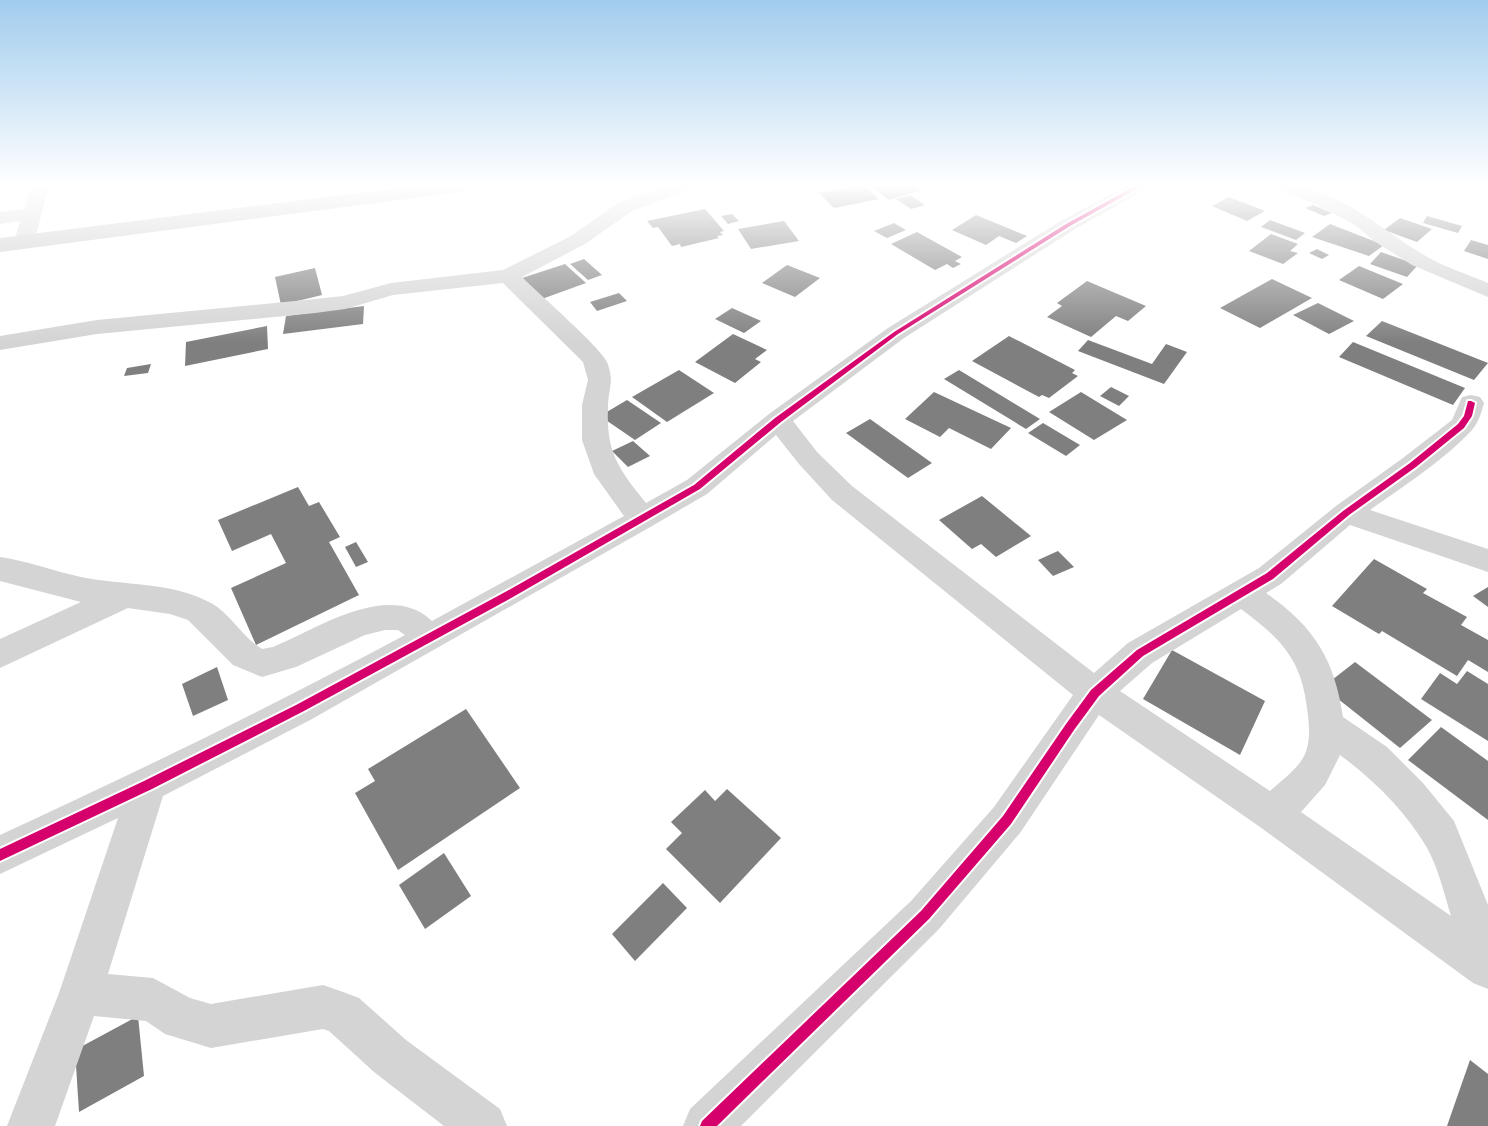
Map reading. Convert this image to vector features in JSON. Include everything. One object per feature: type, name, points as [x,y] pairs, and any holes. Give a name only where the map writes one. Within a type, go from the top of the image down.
[{"type":"main road","points":[[0,245],[51,239]]},
{"type":"street","points":[[0,343],[97,327],[315,306],[345,302],[391,289],[508,276],[580,239]]},
{"type":"street","points":[[0,855],[300,708],[698,487],[778,420],[896,333],[1046,239]]},
{"type":"street","points":[[1383,239],[1419,261],[1488,291]]},
{"type":"street","points":[[508,276],[594,360],[600,380],[595,405],[595,440],[608,474],[642,519]]},
{"type":"street","points":[[707,1126],[925,915],[1007,820],[1095,693],[1140,653],[1270,576],[1346,513],[1413,465],[1461,426],[1468,416],[1471,403]]},
{"type":"street","points":[[778,420],[808,458],[842,493],[1095,693],[1273,814],[1488,968]]},
{"type":"street","points":[[1346,513],[1488,561]]},
{"type":"street","points":[[0,569],[21,572],[80,589],[121,597],[167,600],[201,612],[246,656],[261,663],[286,656],[365,622],[392,617],[411,622],[428,638]]},
{"type":"street","points":[[1242,593],[1292,632],[1304,646],[1317,674],[1327,715],[1325,744],[1318,766],[1273,814]]},
{"type":"street","points":[[0,654],[121,597]]},
{"type":"street","points":[[1326,725],[1374,759],[1410,795],[1440,834],[1459,879],[1488,968]]},
{"type":"street","points":[[31,1126],[81,993],[148,784]]},
{"type":"street","points":[[81,993],[153,1000],[181,1018],[211,1026],[323,1007],[343,1014],[390,1056],[483,1126]]},
{"type":"building","points":[[667,239],[717,239],[681,247],[680,244],[672,246]]},
{"type":"building","points":[[744,239],[797,239],[799,241],[751,249]]},
{"type":"building","points":[[903,239],[929,239],[962,257],[955,261],[961,264],[953,268],[947,264],[935,270],[891,244]]},
{"type":"building","points":[[971,239],[995,239],[986,245]]},
{"type":"building","points":[[1005,239],[1023,239],[1016,243]]},
{"type":"building","points":[[1265,239],[1283,239],[1298,244],[1290,251],[1298,253],[1283,264],[1249,251]]},
{"type":"building","points":[[1317,239],[1367,239],[1384,245],[1369,256]]},
{"type":"building","points":[[1408,239],[1421,239],[1417,242]]},
{"type":"building","points":[[1471,240],[1488,245],[1488,259],[1464,251]]},
{"type":"building","points":[[1317,249],[1329,255],[1322,259],[1309,253]]},
{"type":"building","points":[[1381,252],[1418,265],[1407,277],[1370,264]]},
{"type":"building","points":[[584,259],[602,275],[588,280],[570,264]]},
{"type":"building","points":[[565,264],[586,283],[539,300],[519,279]]},
{"type":"building","points":[[787,265],[820,278],[795,297],[762,283]]},
{"type":"building","points":[[1359,266],[1403,284],[1383,299],[1339,280]]},
{"type":"building","points":[[315,268],[322,295],[281,305],[275,277]]},
{"type":"building","points":[[1272,279],[1312,298],[1260,328],[1220,308]]},
{"type":"building","points":[[1087,281],[1146,306],[1128,321],[1116,316],[1091,337],[1047,317],[1062,306],[1057,303]]},
{"type":"building","points":[[619,293],[627,301],[597,311],[590,302]]},
{"type":"building","points":[[1318,303],[1354,321],[1329,334],[1293,315]]},
{"type":"building","points":[[364,306],[363,324],[283,334],[286,316]]},
{"type":"building","points":[[732,308],[761,321],[744,333],[715,319]]},
{"type":"building","points":[[1382,321],[1488,363],[1474,380],[1366,336]]},
{"type":"building","points":[[267,326],[268,349],[185,366],[186,342]]},
{"type":"building","points":[[733,334],[767,350],[755,359],[761,362],[735,383],[695,362]]},
{"type":"building","points":[[1009,336],[1075,370],[1072,373],[1078,376],[1049,398],[1042,395],[1039,397],[972,361]]},
{"type":"building","points":[[1088,340],[1152,364],[1166,344],[1187,352],[1164,384],[1078,351]]},
{"type":"building","points":[[1353,342],[1465,388],[1453,405],[1339,357]]},
{"type":"building","points":[[151,364],[148,373],[124,376],[127,368]]},
{"type":"building","points":[[679,370],[714,393],[667,422],[632,397]]},
{"type":"building","points":[[959,370],[1040,419],[1026,429],[944,379]]},
{"type":"building","points":[[1111,387],[1129,396],[1119,406],[1100,396]]},
{"type":"building","points":[[934,392],[1011,428],[991,449],[949,428],[940,437],[905,419]]},
{"type":"building","points":[[1081,392],[1127,420],[1094,440],[1049,412]]},
{"type":"building","points":[[627,400],[661,423],[635,440],[600,416]]},
{"type":"building","points":[[870,419],[932,463],[908,478],[846,433]]},
{"type":"building","points":[[1043,423],[1080,445],[1066,456],[1028,433]]},
{"type":"building","points":[[633,441],[650,456],[628,467],[612,451]]},
{"type":"building","points":[[298,487],[309,506],[319,502],[340,537],[329,542],[359,595],[256,645],[231,588],[286,563],[271,534],[232,551],[218,520]]},
{"type":"building","points":[[982,496],[1031,536],[996,557],[981,544],[972,549],[939,520]]},
{"type":"building","points":[[356,542],[368,562],[356,567],[345,547]]},
{"type":"building","points":[[1058,551],[1074,567],[1053,576],[1038,560]]},
{"type":"building","points":[[1374,559],[1427,589],[1423,593],[1467,617],[1461,625],[1488,640],[1488,672],[1468,660],[1457,676],[1382,631],[1379,634],[1332,606]]},
{"type":"building","points":[[1488,587],[1488,607],[1473,596]]},
{"type":"building","points":[[1172,650],[1265,701],[1240,755],[1143,699]]},
{"type":"building","points":[[1355,662],[1432,720],[1400,748],[1323,687]]},
{"type":"building","points":[[217,667],[228,700],[193,716],[182,684]]},
{"type":"building","points":[[1467,671],[1488,684],[1488,741],[1421,699],[1440,673],[1457,684]]},
{"type":"building","points":[[466,709],[520,788],[398,870],[355,793],[375,781],[368,769]]},
{"type":"building","points":[[1441,727],[1488,761],[1488,820],[1408,760]]},
{"type":"building","points":[[727,789],[781,838],[720,903],[666,849],[682,833],[671,822],[705,790],[715,801]]},
{"type":"building","points":[[444,853],[471,896],[425,929],[399,885]]},
{"type":"building","points":[[663,883],[687,908],[635,961],[612,934]]},
{"type":"building","points":[[138,1016],[144,1076],[79,1112],[75,1050]]},
{"type":"building","points":[[1470,1060],[1488,1074],[1488,1126],[1447,1126]]},
{"type":"cycle path","points":[[0,855],[148,785],[300,708],[510,594],[697,487],[778,420],[896,333],[1046,239]]},
{"type":"cycle path","points":[[707,1126],[925,915],[1007,820],[1095,693],[1140,653],[1270,576],[1346,513],[1413,465],[1461,426],[1468,416],[1471,403]]}]
